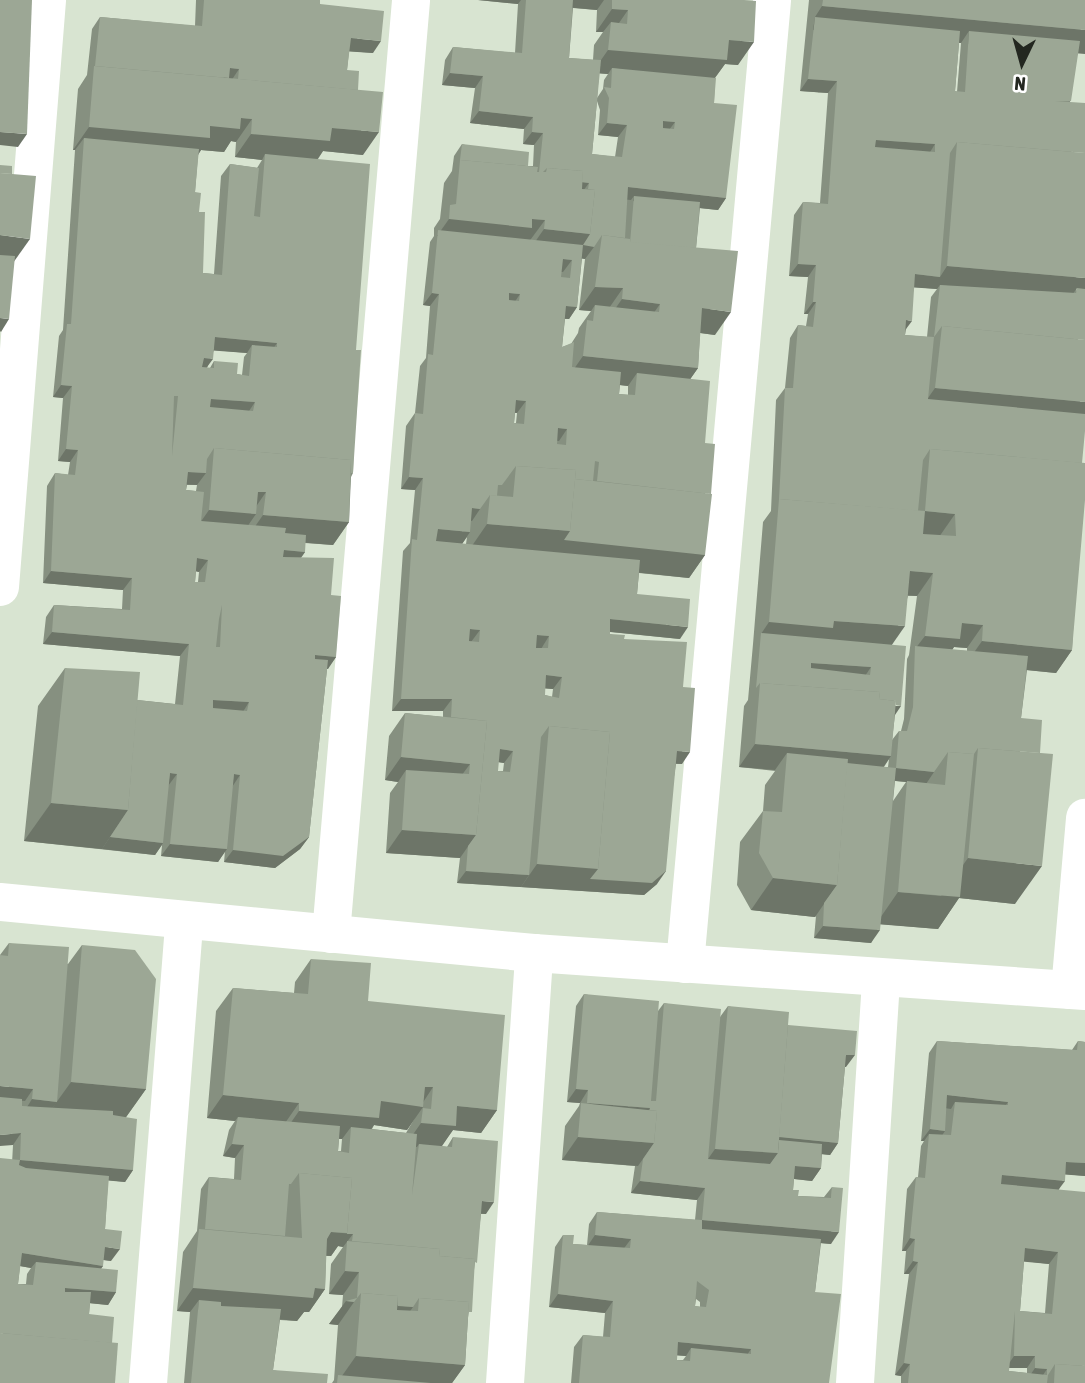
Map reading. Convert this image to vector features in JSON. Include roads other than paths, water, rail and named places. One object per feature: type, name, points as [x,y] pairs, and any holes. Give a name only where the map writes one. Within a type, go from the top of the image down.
[{"type":"street","points":[[0,587],[47,0]]},
{"type":"street","points":[[331,934],[411,0]]},
{"type":"street","points":[[685,964],[772,0]]},
{"type":"street","points":[[0,902],[184,922],[534,953],[1078,991],[1085,818]]},
{"type":"street","points":[[148,1383],[184,922]]},
{"type":"street","points":[[505,1383],[534,953]]},
{"type":"street","points":[[855,1383],[880,979]]}]
